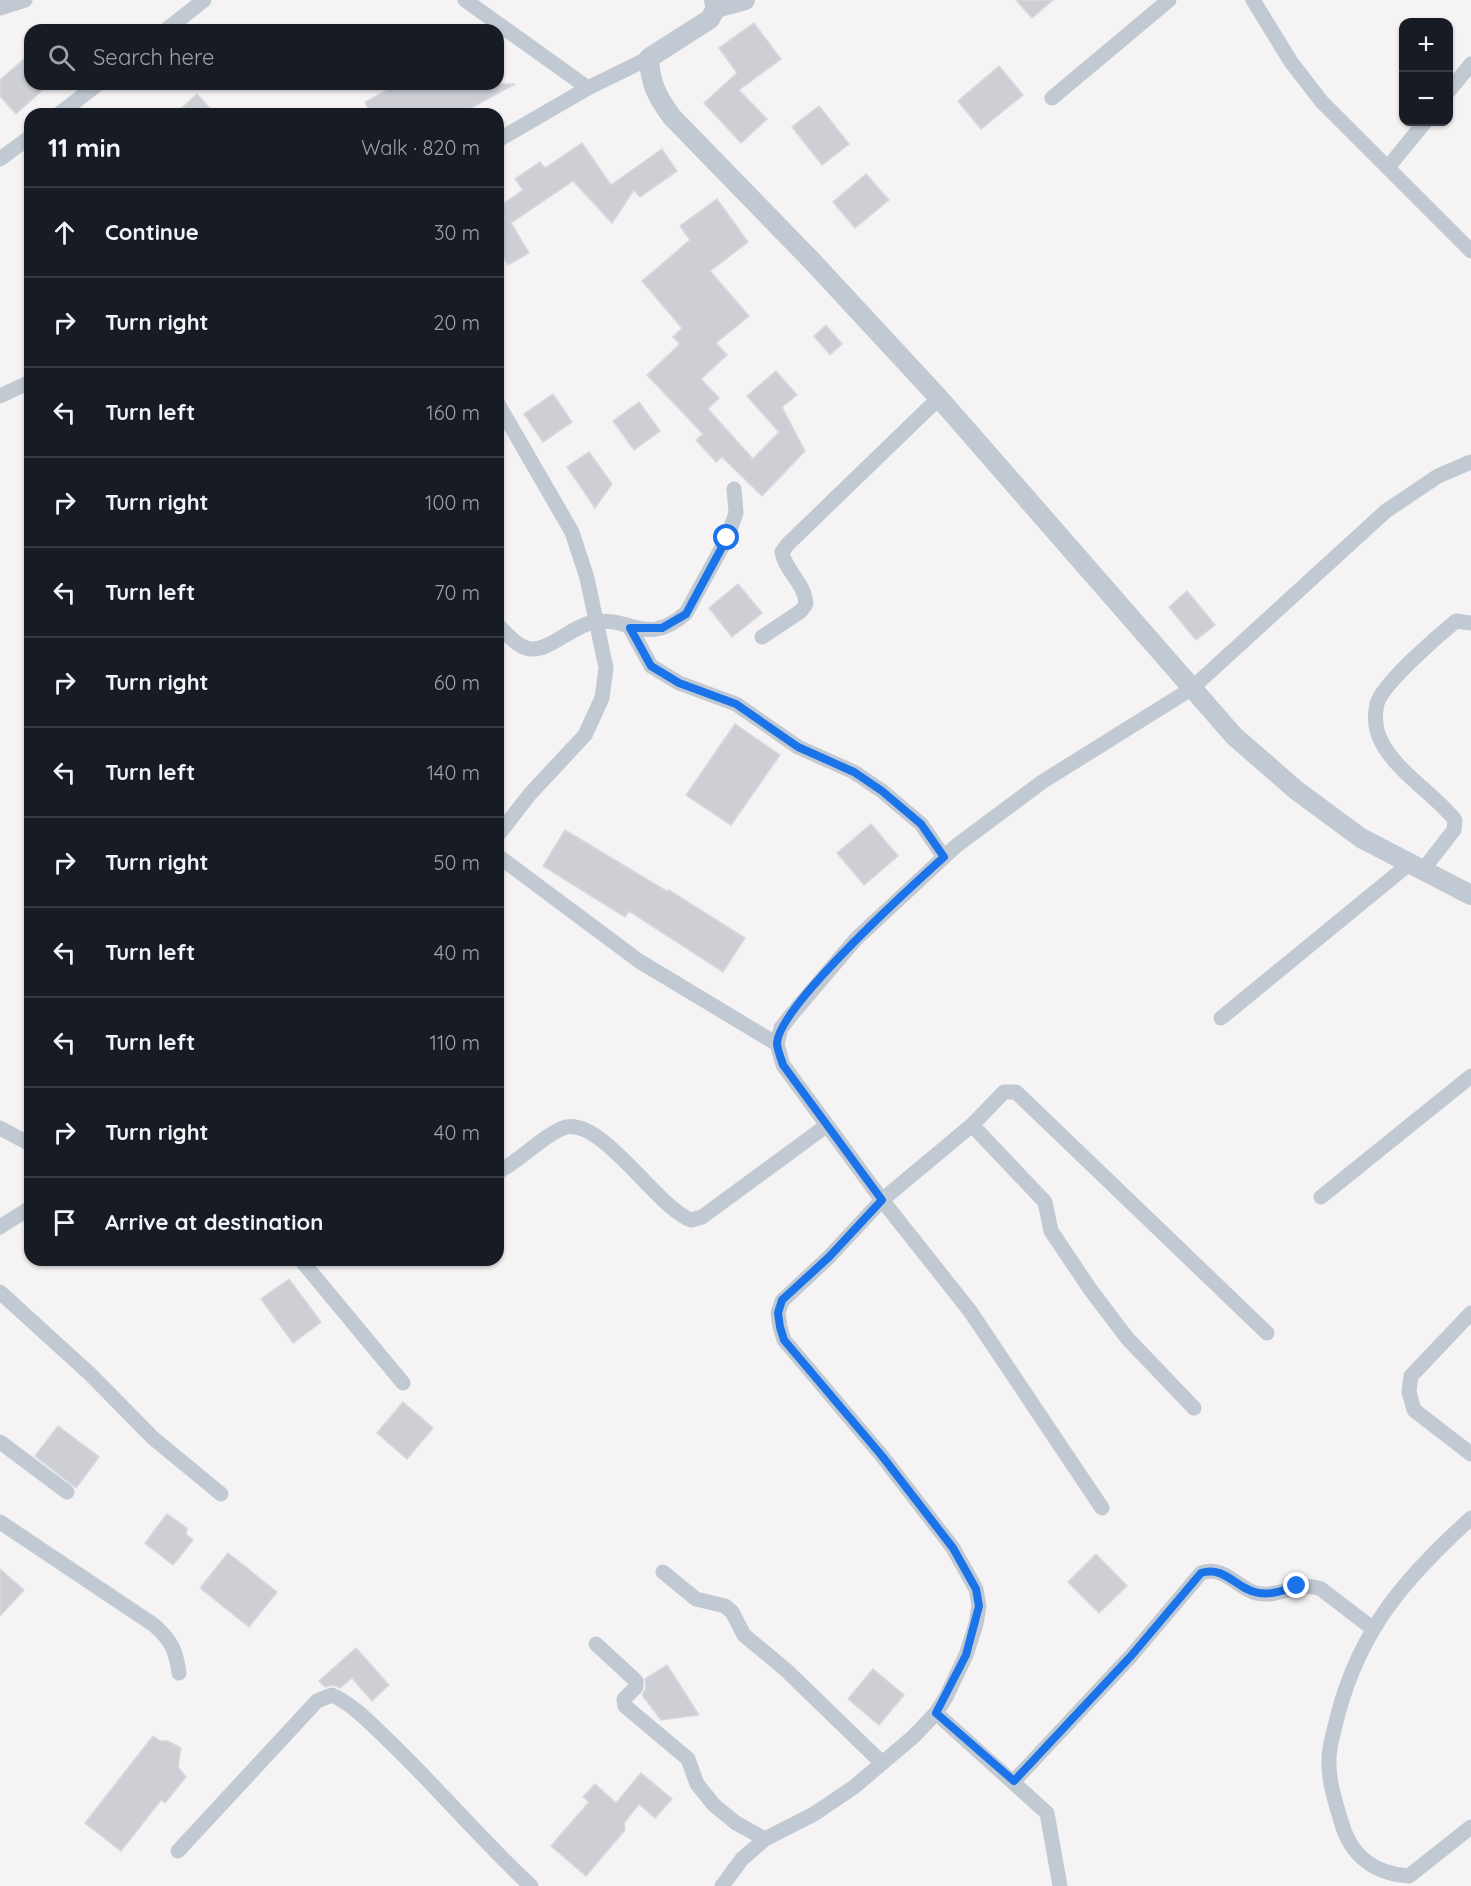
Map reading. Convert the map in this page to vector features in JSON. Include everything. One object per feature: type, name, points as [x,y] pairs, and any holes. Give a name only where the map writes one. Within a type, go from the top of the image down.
[{"type":"street","points":[[0,8],[25,0]]},
{"type":"street","points":[[174,24],[204,0]]},
{"type":"street","points":[[465,0],[499,24]]},
{"type":"street","points":[[504,137],[588,88],[649,58],[710,19],[715,4],[745,0]]},
{"type":"street","points":[[1052,98],[1169,0]]},
{"type":"street","points":[[1253,0],[1291,62],[1322,102],[1389,166],[1471,251]]},
{"type":"street","points":[[504,28],[588,88]]},
{"type":"street","points":[[649,58],[650,80],[657,97],[672,117],[812,261],[939,398],[1064,538],[1191,689],[1234,736],[1296,790],[1361,838],[1471,895]]},
{"type":"street","points":[[1453,87],[1471,64]]},
{"type":"street","points":[[67,108],[90,90]]},
{"type":"street","points":[[1389,166],[1422,126]]},
{"type":"street","points":[[0,159],[24,141]]},
{"type":"street","points":[[0,396],[24,385]]},
{"type":"street","points":[[762,637],[801,611],[806,604],[796,579],[783,562],[782,552],[788,543],[939,398]]},
{"type":"street","points":[[504,414],[572,532],[587,578],[606,668],[602,698],[585,735],[530,794],[504,827]]},
{"type":"street","points":[[1102,1508],[970,1311],[882,1200],[783,1065],[777,1044],[782,1028],[856,939],[944,857],[999,812],[1042,782],[1191,689],[1386,511],[1438,476],[1471,462]]},
{"type":"street","points":[[504,631],[520,646],[531,650],[540,648],[576,628],[597,621],[630,628],[662,628],[686,614],[727,538],[736,513],[734,489]]},
{"type":"street","points":[[1221,1018],[1415,868],[1454,830],[1455,820],[1439,801],[1394,760],[1377,737],[1375,720],[1377,701],[1419,653],[1456,621],[1471,622]]},
{"type":"street","points":[[630,628],[651,666],[679,683],[736,704],[798,747],[854,772],[882,791],[921,824],[944,857]]},
{"type":"street","points":[[504,860],[639,961],[777,1044]]},
{"type":"street","points":[[1321,1197],[1471,1076]]},
{"type":"street","points":[[722,1886],[742,1859],[765,1839],[814,1814],[854,1787],[936,1713],[966,1655],[979,1606],[976,1589],[953,1548],[882,1456],[784,1340],[778,1313],[782,1300],[829,1257],[882,1200],[972,1125],[1004,1092],[1016,1092],[1267,1333]]},
{"type":"street","points":[[972,1125],[1045,1202],[1051,1231],[1090,1288],[1127,1338],[1194,1408]]},
{"type":"street","points":[[504,1169],[565,1127],[578,1127],[598,1137],[674,1211],[691,1220],[702,1217],[826,1126]]},
{"type":"street","points":[[0,1128],[24,1141]]},
{"type":"street","points":[[0,1227],[24,1212]]},
{"type":"street","points":[[306,1266],[403,1383]]},
{"type":"street","points":[[0,1292],[90,1374],[153,1438],[221,1494]]},
{"type":"street","points":[[1471,1313],[1411,1376],[1409,1392],[1414,1410],[1471,1454]]},
{"type":"street","points":[[0,1442],[67,1492]]},
{"type":"street","points":[[1471,1518],[1412,1576],[1372,1628],[1348,1676],[1329,1758],[1331,1786],[1345,1835],[1369,1866],[1389,1875],[1409,1876],[1471,1827]]},
{"type":"street","points":[[0,1522],[154,1625],[169,1638],[176,1650],[179,1673]]},
{"type":"street","points":[[663,1572],[696,1599],[725,1606],[732,1612],[744,1635],[786,1670],[882,1763]]},
{"type":"street","points":[[1014,1781],[1131,1656],[1201,1573],[1220,1572],[1257,1593],[1276,1593],[1297,1586],[1312,1585],[1321,1589],[1372,1628]]},
{"type":"street","points":[[596,1644],[636,1681],[636,1687],[624,1699],[625,1706],[688,1759],[697,1784],[714,1804],[736,1823],[765,1839]]},
{"type":"street","points":[[178,1851],[317,1701],[332,1695],[348,1704],[414,1765],[522,1883]]},
{"type":"street","points":[[936,1713],[1047,1813],[1060,1886]]},
{"type":"building","points":[[1016,0],[1053,0],[1032,18]]},
{"type":"building","points":[[754,23],[781,59],[739,90],[767,119],[741,143],[704,103],[737,73],[719,48]]},
{"type":"building","points":[[24,59],[24,90],[42,90],[16,114],[0,96],[0,80]]},
{"type":"building","points":[[999,66],[1023,95],[981,129],[958,101]]},
{"type":"building","points":[[504,84],[515,84],[504,90]]},
{"type":"building","points":[[387,90],[504,90],[471,108],[368,108],[365,102]]},
{"type":"building","points":[[197,94],[210,108],[182,108]]},
{"type":"building","points":[[819,106],[849,144],[822,165],[792,127]]},
{"type":"building","points":[[582,143],[611,185],[662,149],[677,171],[640,197],[634,190],[612,223],[573,181],[511,223],[529,253],[508,265],[504,259],[504,203],[523,190],[515,179],[540,162],[545,168]]},
{"type":"building","points":[[866,174],[889,200],[855,228],[833,202]]},
{"type":"building","points":[[717,199],[748,242],[710,271],[749,316],[716,343],[727,355],[701,379],[719,398],[708,409],[753,459],[779,432],[747,396],[776,371],[797,395],[782,407],[805,451],[762,496],[722,457],[716,462],[696,440],[703,434],[647,375],[680,344],[673,337],[682,328],[642,281],[690,240],[680,226]]},
{"type":"building","points":[[826,325],[842,344],[830,355],[814,336]]},
{"type":"building","points":[[553,394],[572,422],[543,442],[524,414]]},
{"type":"building","points":[[639,402],[660,431],[634,450],[613,421]]},
{"type":"building","points":[[589,452],[612,484],[595,508],[567,467]]},
{"type":"building","points":[[738,584],[762,613],[732,637],[709,608]]},
{"type":"building","points":[[1187,591],[1215,625],[1196,640],[1169,607]]},
{"type":"building","points":[[735,724],[780,755],[731,825],[686,795]]},
{"type":"building","points":[[871,824],[898,856],[864,885],[837,853]]},
{"type":"building","points":[[565,830],[668,892],[669,890],[745,938],[723,972],[629,911],[625,917],[543,866]]},
{"type":"building","points":[[289,1279],[321,1322],[293,1343],[261,1299]]},
{"type":"building","points":[[403,1402],[433,1428],[407,1459],[377,1433]]},
{"type":"building","points":[[58,1426],[99,1457],[76,1488],[35,1456]]},
{"type":"building","points":[[167,1514],[187,1528],[186,1534],[193,1540],[173,1565],[145,1543]]},
{"type":"building","points":[[228,1553],[277,1592],[249,1627],[200,1588]]},
{"type":"building","points":[[1096,1554],[1127,1586],[1099,1613],[1068,1582]]},
{"type":"building","points":[[0,1569],[24,1590],[0,1616]]},
{"type":"building","points":[[356,1648],[389,1685],[372,1701],[352,1678],[340,1688],[333,1685],[325,1687],[319,1681]]},
{"type":"building","points":[[667,1665],[699,1715],[661,1720],[642,1695],[646,1688],[645,1679]]},
{"type":"building","points":[[873,1669],[904,1695],[879,1725],[848,1699]]},
{"type":"building","points":[[153,1736],[160,1741],[168,1741],[181,1748],[178,1767],[186,1777],[165,1803],[161,1800],[121,1851],[85,1823]]},
{"type":"building","points":[[641,1773],[672,1799],[655,1818],[639,1804],[624,1823],[625,1830],[586,1876],[551,1846],[589,1802],[583,1797],[595,1784],[616,1803]]},
{"type":"route","points":[[727,538],[686,614],[677,622],[662,628],[647,630],[630,628],[651,666],[679,683],[736,704],[798,747],[854,772],[882,791],[921,824],[944,857],[856,939],[792,1014],[782,1028],[777,1044],[783,1065],[882,1200],[829,1257],[782,1300],[778,1313],[784,1340],[882,1456],[953,1548],[976,1589],[979,1606],[976,1624],[966,1655],[936,1713],[1014,1781],[1131,1656],[1201,1573],[1208,1570],[1220,1572],[1257,1593],[1276,1593],[1297,1586]]}]
